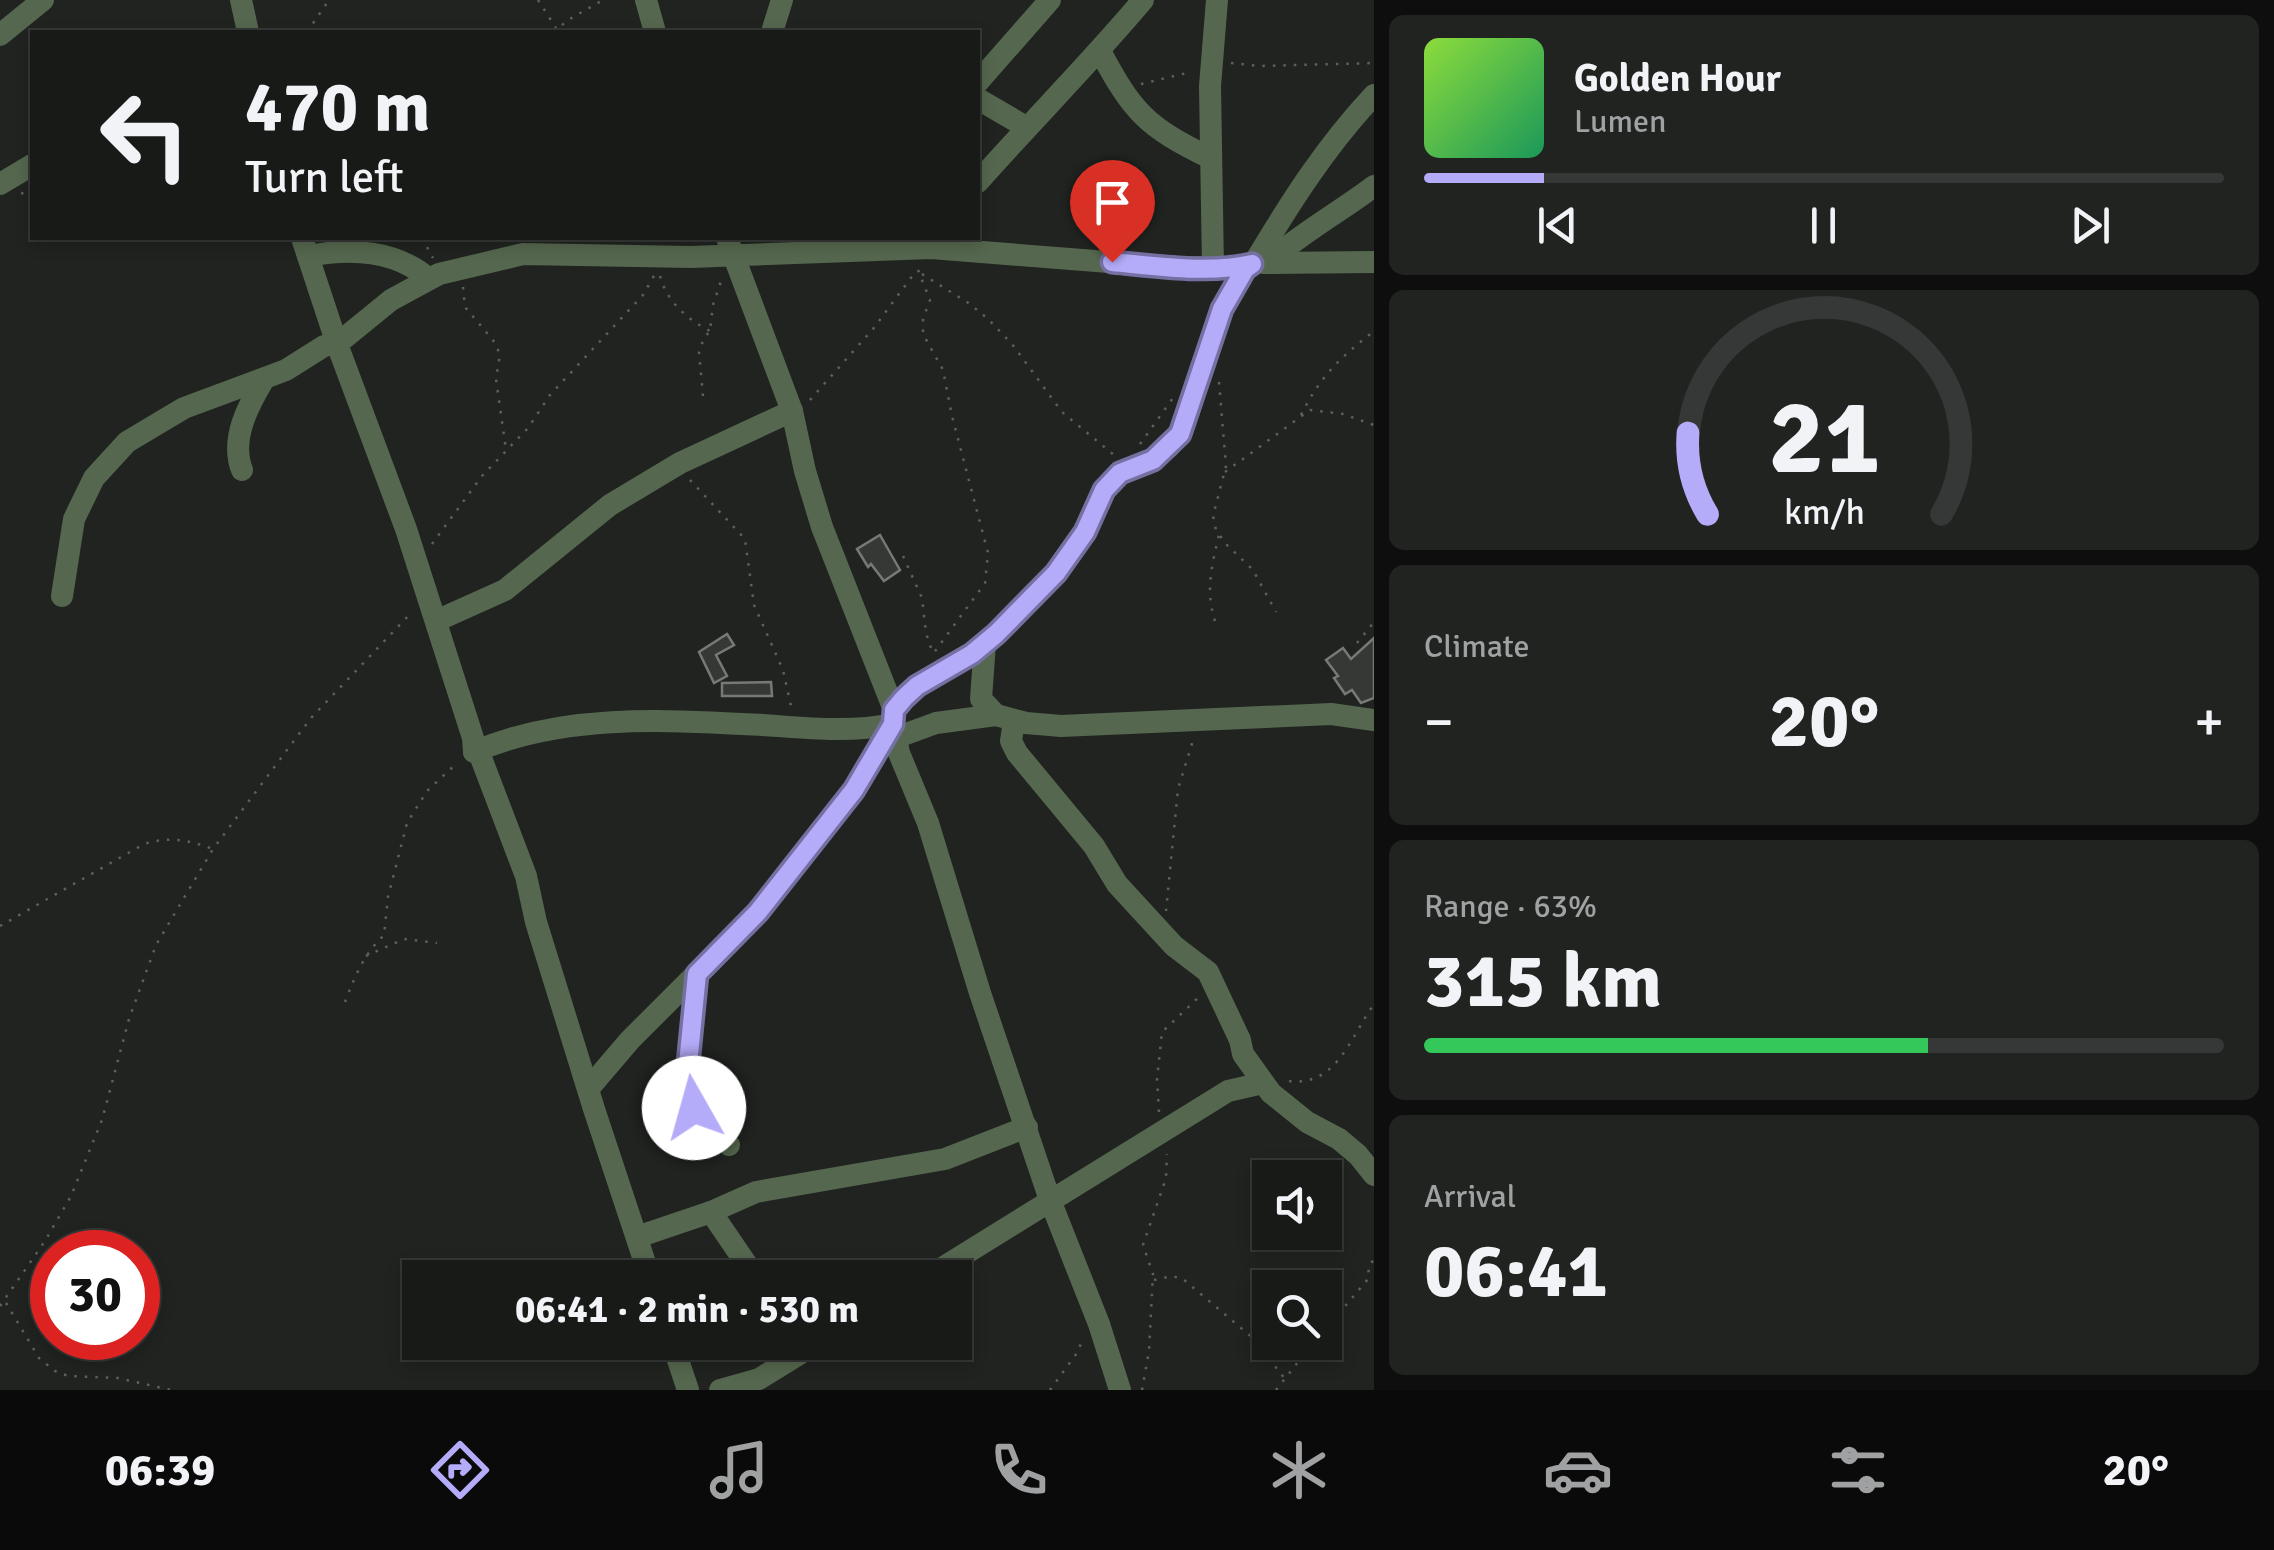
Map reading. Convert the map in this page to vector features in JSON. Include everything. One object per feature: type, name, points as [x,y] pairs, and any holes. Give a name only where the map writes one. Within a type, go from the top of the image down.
[{"type":"street","points":[[0,36],[43,0]]},
{"type":"street","points":[[240,0],[248,30]]},
{"type":"street","points":[[646,0],[654,30]]},
{"type":"street","points":[[773,30],[782,0]]},
{"type":"street","points":[[980,80],[1050,0]]},
{"type":"street","points":[[980,180],[1143,0]]},
{"type":"street","points":[[1212,267],[1211,61],[1218,0]]},
{"type":"street","points":[[1100,51],[1126,98],[1152,127],[1210,158]]},
{"type":"street","points":[[1258,264],[1298,190],[1374,94]]},
{"type":"street","points":[[980,99],[1026,127]]},
{"type":"street","points":[[0,184],[30,166]]},
{"type":"street","points":[[588,1088],[630,1040],[758,912],[854,790],[923,682],[985,643],[1056,573],[1085,532],[1104,490],[1126,468],[1153,460],[1180,434],[1222,309],[1245,269],[1326,221],[1374,186]]},
{"type":"street","points":[[781,253],[797,240]]},
{"type":"street","points":[[429,280],[414,266],[380,254],[305,247],[418,566],[476,751],[526,876],[536,922],[644,1260]]},
{"type":"street","points":[[62,596],[74,519],[105,462],[127,442],[184,408],[264,379],[324,346],[337,344],[391,300],[429,280],[460,270],[523,254],[654,256],[732,250],[918,254],[931,248],[1172,268],[1374,262]]},
{"type":"street","points":[[732,250],[792,411],[822,527],[928,823],[1050,1200],[1099,1324],[1120,1390]]},
{"type":"street","points":[[352,382],[362,338],[372,317]]},
{"type":"street","points":[[242,470],[236,448],[244,419],[264,379]]},
{"type":"street","points":[[436,621],[505,590],[610,504],[680,463],[792,411]]},
{"type":"street","points":[[985,643],[981,699],[1005,718],[1017,753],[1084,832],[1117,884],[1162,932],[1204,968],[1244,1054],[1263,1083],[1307,1122],[1358,1155],[1374,1176]]},
{"type":"street","points":[[476,751],[512,736],[570,726],[640,722],[865,730],[894,724],[1005,718],[1061,726],[1331,714],[1374,720]]},
{"type":"street","points":[[697,974],[688,1064],[694,1108],[704,1124],[729,1145]]},
{"type":"street","points":[[955,1260],[1228,1091],[1263,1083]]},
{"type":"street","points":[[637,1237],[712,1212],[756,1192],[945,1159],[1027,1127]]},
{"type":"street","points":[[712,1212],[744,1260]]},
{"type":"street","points":[[678,1360],[688,1390]]},
{"type":"street","points":[[720,1390],[758,1379],[784,1360]]},
{"type":"path","points":[[309,30],[330,0]]},
{"type":"path","points":[[538,0],[554,30]]},
{"type":"path","points":[[556,30],[594,2],[603,0]]},
{"type":"path","points":[[1126,98],[1144,82],[1187,75],[1211,61],[1260,66],[1374,63]]},
{"type":"path","points":[[703,396],[699,352],[710,332],[716,293],[732,250]]},
{"type":"path","points":[[792,411],[830,381],[918,268],[918,254]]},
{"type":"path","points":[[918,254],[1012,344],[1062,412],[1126,468],[1177,391]]},
{"type":"path","points":[[918,254],[930,300],[923,334],[943,370],[988,553],[985,582],[933,653],[923,682]]},
{"type":"path","points":[[654,256],[676,307],[710,332]]},
{"type":"path","points":[[418,566],[463,499],[528,428],[550,395],[643,295],[654,256]]},
{"type":"path","points":[[460,270],[465,279],[465,307],[500,354],[496,379],[506,452]]},
{"type":"path","points":[[1300,416],[1327,372],[1344,353],[1374,331]]},
{"type":"path","points":[[1219,380],[1224,473],[1212,516],[1219,535],[1253,570],[1276,612]]},
{"type":"path","points":[[1224,473],[1310,410],[1330,411],[1374,425]]},
{"type":"path","points":[[680,463],[693,485],[746,539],[754,606],[783,670],[797,727]]},
{"type":"path","points":[[1216,620],[1211,608],[1210,583],[1219,535]]},
{"type":"path","points":[[903,556],[922,598],[933,653]]},
{"type":"path","points":[[0,1306],[46,1241],[71,1196],[102,1120],[129,1019],[156,946],[213,849],[311,718],[428,598]]},
{"type":"path","points":[[1358,642],[1374,622]]},
{"type":"path","points":[[1162,932],[1178,789],[1201,720]]},
{"type":"path","points":[[345,1002],[365,956],[384,935],[388,897],[407,823],[417,803],[440,777],[476,751]]},
{"type":"path","points":[[0,926],[144,844],[179,839],[213,849]]},
{"type":"path","points":[[365,956],[404,939],[436,943]]},
{"type":"path","points":[[1142,1390],[1152,1268],[1142,1245],[1155,1217],[1168,1169],[1157,1079],[1162,1032],[1214,985]]},
{"type":"path","points":[[1263,1083],[1311,1082],[1326,1072],[1374,1004]]},
{"type":"path","points":[[1342,1310],[1368,1279],[1368,1266],[1374,1260]]},
{"type":"path","points":[[1151,1281],[1172,1276],[1183,1279],[1254,1339],[1285,1379]]},
{"type":"path","points":[[4,1300],[40,1358],[55,1370],[68,1376],[118,1378],[171,1390]]},
{"type":"path","points":[[1050,1390],[1077,1354],[1085,1334]]},
{"type":"path","points":[[1277,1390],[1300,1360]]},
{"type":"building","points":[[880,535],[900,570],[884,581],[871,564],[868,567],[857,549]]},
{"type":"building","points":[[727,634],[734,645],[716,655],[727,676],[714,683],[699,652]]},
{"type":"building","points":[[1374,638],[1374,698],[1361,703],[1352,690],[1345,694],[1326,660],[1343,648],[1351,659]]},
{"type":"building","points":[[771,682],[772,696],[722,696],[722,683]]},
{"type":"route","points":[[694,1108],[688,1064],[697,974],[758,912],[854,790],[893,724],[894,710],[904,698],[996,634],[1056,573],[1085,532],[1104,490],[1120,473],[1153,460],[1180,434],[1222,309],[1245,269],[1252,264],[1236,268],[1172,268],[1112,262]]}]
